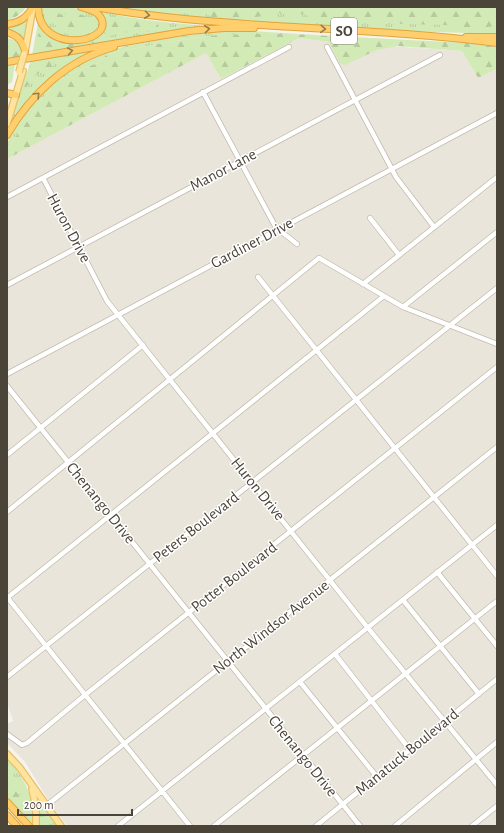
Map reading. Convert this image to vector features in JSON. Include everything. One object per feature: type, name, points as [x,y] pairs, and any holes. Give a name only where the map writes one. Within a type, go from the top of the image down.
[{"type":"highway","points":[[7,24],[23,19],[28,15],[33,7]]},
{"type":"highway","points":[[37,7],[40,20],[46,30],[61,38],[79,40],[96,36],[102,25],[102,20],[98,14],[81,7]]},
{"type":"highway","name":"SO","points":[[95,7],[172,18],[284,27],[405,34],[497,43]]},
{"type":"highway","points":[[7,62],[210,29],[263,29],[284,27]]},
{"type":"highway","points":[[7,32],[20,38],[26,53]]},
{"type":"highway","points":[[405,34],[497,37]]},
{"type":"highway","points":[[7,135],[21,113],[36,96],[65,70],[98,52],[148,38]]},
{"type":"highway","points":[[7,802],[29,826]]},
{"type":"highway","points":[[7,815],[17,826]]},
{"type":"main road","points":[[26,53],[33,7]]},
{"type":"main road","points":[[7,110],[21,72],[37,7]]},
{"type":"main road","points":[[7,124],[12,94]]},
{"type":"main road","points":[[8,754],[60,826]]},
{"type":"main road","points":[[28,781],[34,795],[36,807],[36,826]]},
{"type":"street","points":[[7,197],[289,47]]},
{"type":"street","points":[[327,47],[392,170],[410,197],[434,227]]},
{"type":"street","name":"Manor Lane","points":[[7,285],[440,55]]},
{"type":"street","points":[[203,92],[239,161],[278,229],[297,244]]},
{"type":"street","name":"Gardiner Drive","points":[[7,374],[497,113]]},
{"type":"street","points":[[363,284],[497,177]]},
{"type":"street","name":"Huron Drive","points":[[43,178],[107,302],[214,433],[368,628],[497,785]]},
{"type":"street","points":[[370,218],[399,255]]},
{"type":"street","points":[[404,307],[497,232]]},
{"type":"street","points":[[7,512],[319,258],[404,307],[497,344]]},
{"type":"street","points":[[258,277],[497,576]]},
{"type":"street","name":"Peters Boulevard","points":[[7,677],[497,288]]},
{"type":"street","points":[[190,826],[7,597],[384,296]]},
{"type":"street","points":[[7,455],[143,345]]},
{"type":"street","name":"Potter Boulevard","points":[[7,734],[22,745],[27,743],[85,695],[497,367]]},
{"type":"street","name":"Chenango Drive","points":[[7,386],[360,826]]},
{"type":"street","name":"North Windsor Avenue","points":[[46,806],[497,447]]},
{"type":"street","points":[[118,826],[497,525]]},
{"type":"street","points":[[437,572],[497,646]]},
{"type":"street","points":[[403,600],[479,694]]},
{"type":"street","points":[[214,826],[497,601]]},
{"type":"street","points":[[334,654],[410,750]]},
{"type":"street","name":"Manatuck Boulevard","points":[[316,826],[497,679]]},
{"type":"street","points":[[300,682],[376,777]]},
{"type":"street","points":[[395,826],[497,742]]},
{"type":"street","points":[[472,826],[497,806]]},
{"type":"shaded area","points":[[299,38],[329,42],[462,51],[478,78],[497,69],[497,826],[67,826],[52,806],[25,762],[7,743],[7,724],[13,721],[7,702],[7,159],[206,53],[221,79]]},
{"type":"green space","points":[[7,7],[26,7],[18,16],[7,20]]},
{"type":"green space","points":[[41,7],[70,8],[91,12],[96,16],[99,27],[91,36],[68,38],[53,33],[45,26]]},
{"type":"green space","points":[[43,7],[52,7],[61,15],[72,13],[85,16],[89,18],[88,26],[78,34],[64,31],[51,21]]},
{"type":"green space","points":[[108,7],[497,7],[497,34],[405,31],[224,19],[171,15]]},
{"type":"green space","points":[[215,7],[497,7],[497,26],[462,29],[447,25],[402,24],[380,18],[320,19],[292,11],[255,17],[214,18],[198,10]]},
{"type":"green space","points":[[102,12],[171,23],[213,27],[32,56],[38,22],[46,32],[79,43],[95,39],[101,34],[100,13]]},
{"type":"green space","points":[[113,17],[159,25],[157,28],[149,32],[136,31],[109,36],[104,33]]},
{"type":"green space","points":[[28,19],[24,41],[7,31],[7,26],[14,26]]},
{"type":"green space","points":[[40,29],[47,35],[60,41],[74,43],[98,40],[97,42],[67,48],[36,48]]},
{"type":"green space","points":[[235,30],[385,39],[292,34],[217,35],[168,42],[107,54],[98,63],[76,71],[55,82],[7,149],[7,143],[26,108],[59,78],[85,61],[106,52],[126,46],[183,36]]},
{"type":"green space","points":[[292,34],[467,43],[497,47],[497,69],[478,78],[462,51],[398,46],[377,50],[345,65],[340,64],[329,42],[299,38],[221,79],[206,53],[7,159],[7,149],[55,82],[76,71],[98,63],[107,54],[168,42],[217,35]]},
{"type":"green space","points":[[7,38],[15,40],[19,44],[22,50],[20,58],[7,57]]},
{"type":"green space","points":[[98,50],[62,70],[7,129],[31,61]]},
{"type":"green space","points":[[51,60],[54,65],[47,71],[37,74],[23,91],[32,62]]},
{"type":"green space","points":[[15,64],[12,82],[7,85],[7,66]]},
{"type":"green space","points":[[7,758],[27,788],[32,804],[32,823],[7,796]]},
{"type":"green space","points":[[7,779],[14,790],[24,799],[30,810],[28,816],[26,817],[7,796]]},
{"type":"green space","points":[[42,805],[57,826],[38,826],[39,806]]}]
